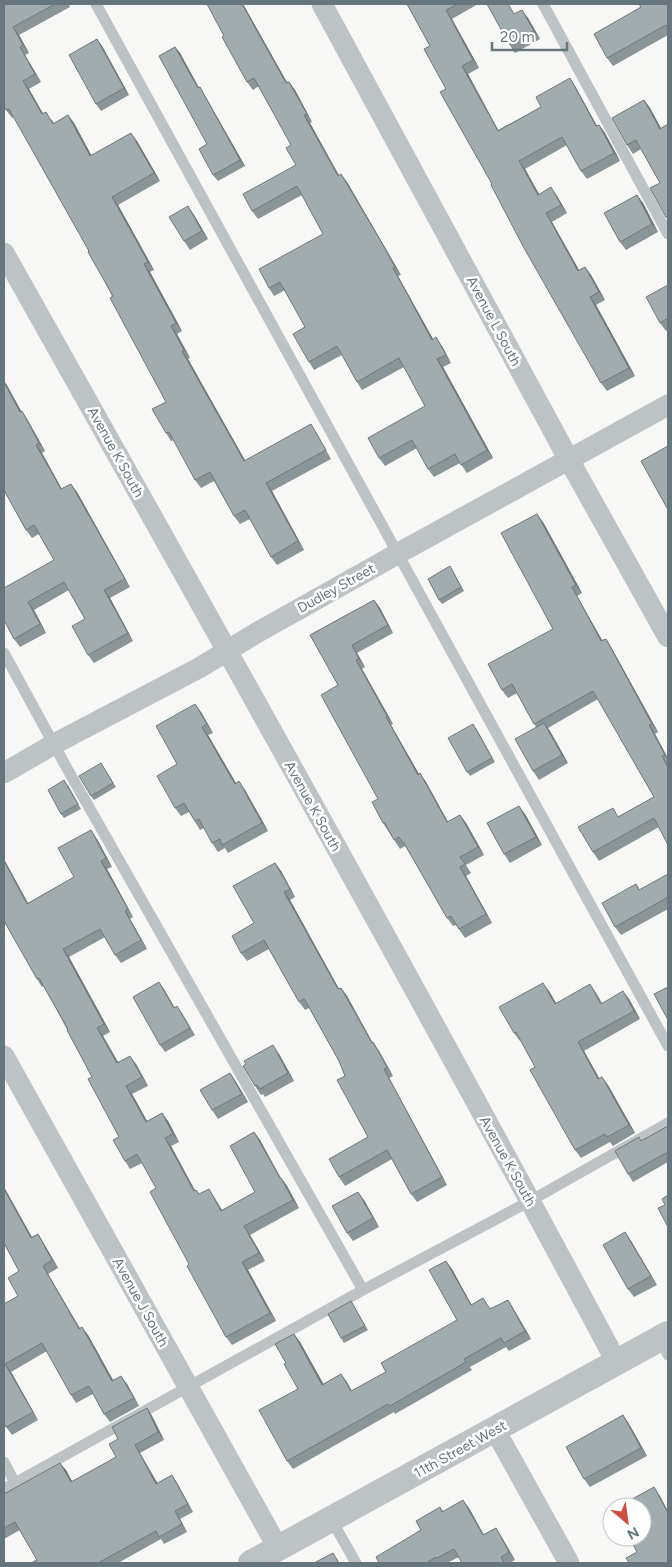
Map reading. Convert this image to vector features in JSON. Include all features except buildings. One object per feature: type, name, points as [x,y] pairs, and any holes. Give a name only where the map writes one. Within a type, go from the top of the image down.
[{"type":"street","name":"Avenue L South","points":[[322,4],[569,460],[668,637]]},
{"type":"street","name":"Avenue K South","points":[[4,253],[227,650],[617,1363]]},
{"type":"street","name":"Dudley Street","points":[[4,773],[54,744],[199,668],[227,650],[397,554],[668,405]]},
{"type":"street","name":"Avenue J South","points":[[4,1056],[278,1548]]},
{"type":"street","name":"11th Street West","points":[[251,1563],[617,1363],[665,1343]]},
{"type":"street","points":[[495,1430],[569,1563]]},
{"type":"lane","points":[[96,4],[668,1046]]},
{"type":"lane","points":[[543,4],[668,234]]},
{"type":"lane","points":[[4,653],[363,1290]]},
{"type":"lane","points":[[4,1489],[363,1290],[530,1202],[668,1122]]},
{"type":"lane","points":[[4,1462],[15,1483]]},
{"type":"lane","points":[[331,1519],[356,1563]]}]
